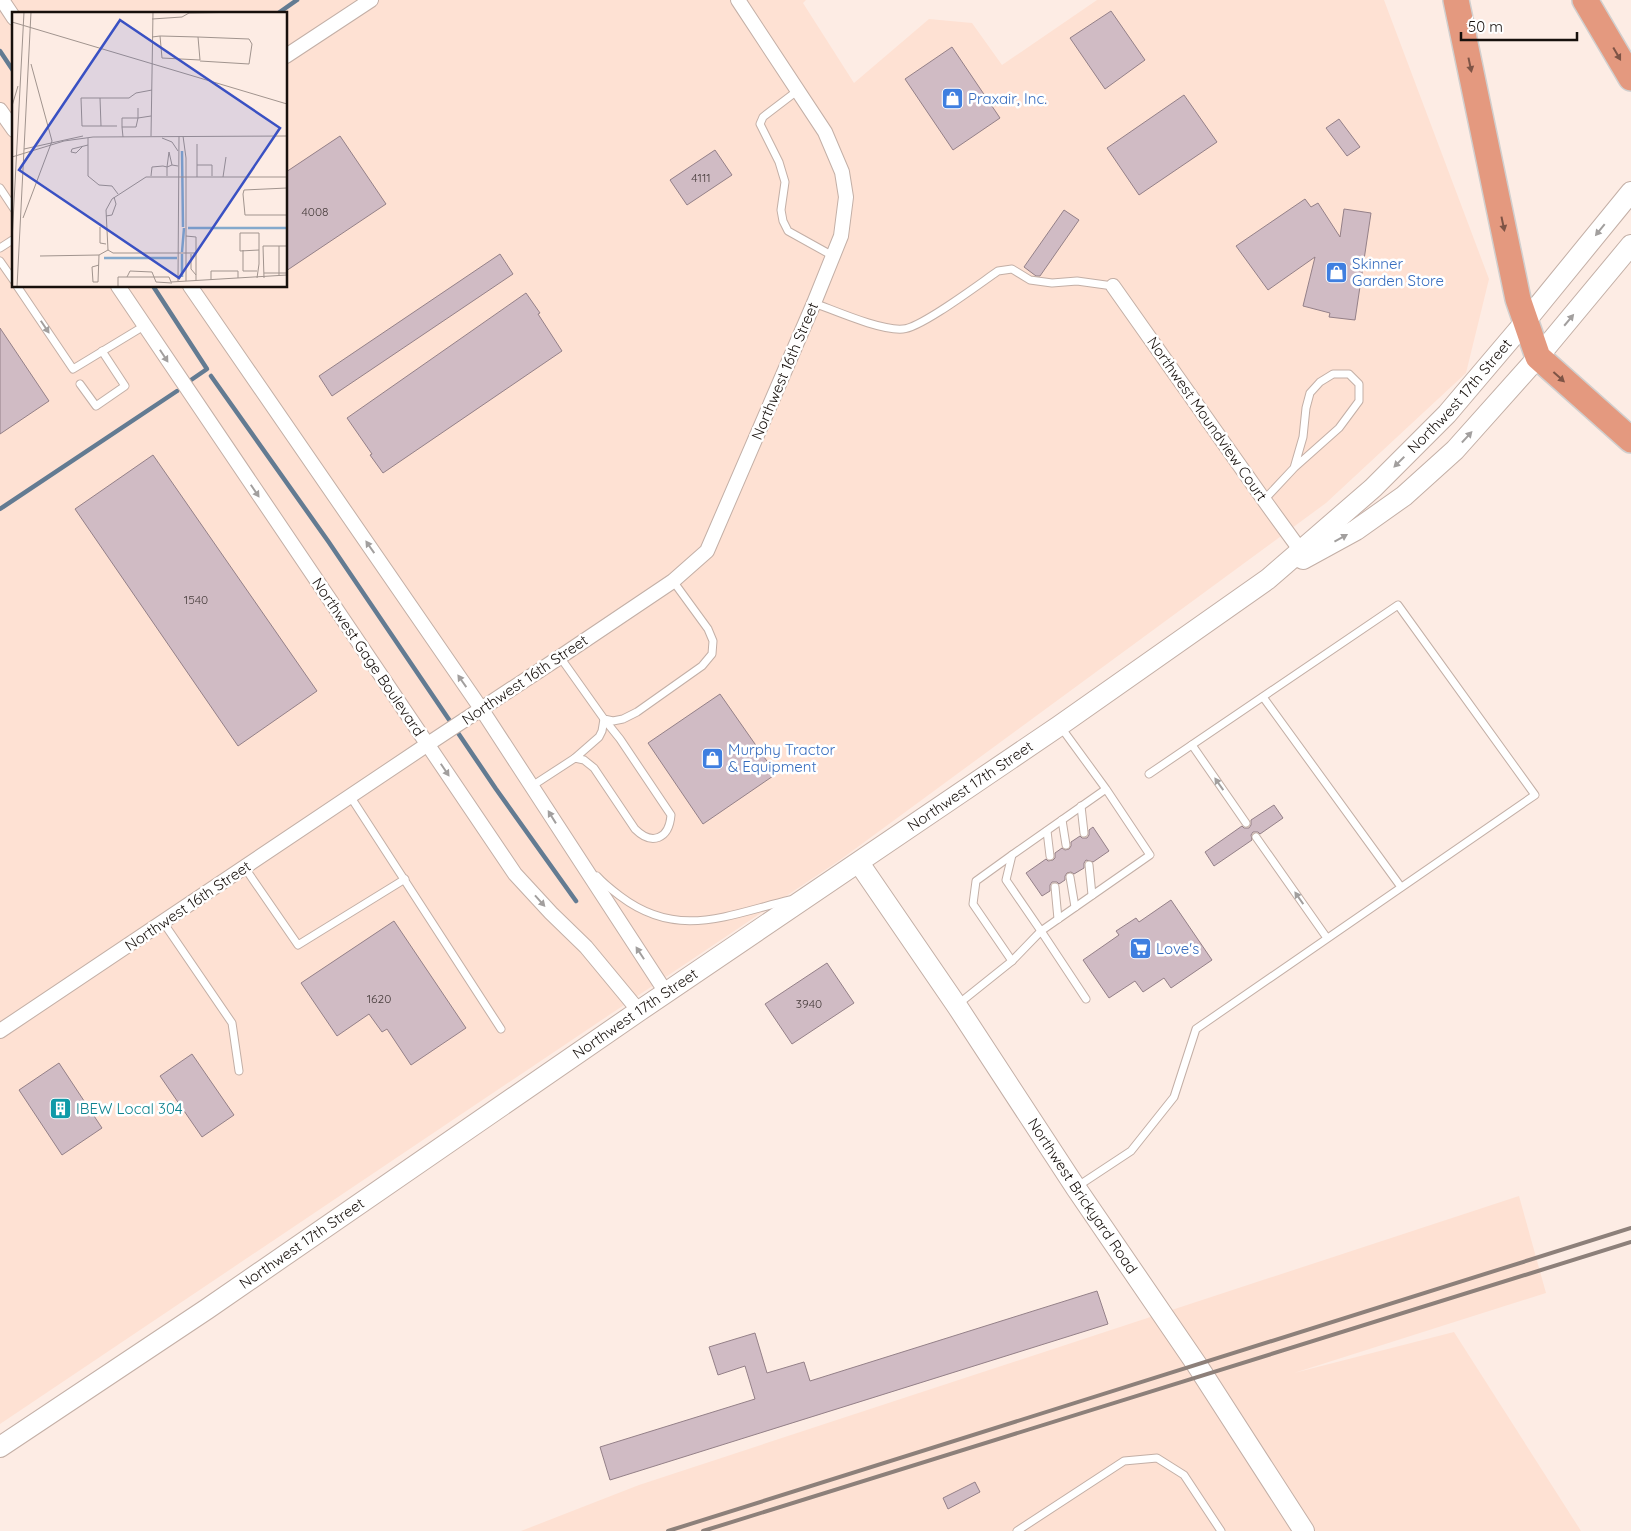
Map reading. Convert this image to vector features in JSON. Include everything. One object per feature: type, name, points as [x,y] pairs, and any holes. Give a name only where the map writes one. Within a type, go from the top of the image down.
[{"type":"highway","points":[[1456,0],[1518,299],[1538,358],[1631,440]]},
{"type":"highway","points":[[1585,0],[1631,78]]},
{"type":"main road","name":"Northwest 17th Street","points":[[0,1448],[215,1304],[639,1011],[667,994],[1060,726],[1268,579],[1373,488],[1447,414],[1631,192]]},
{"type":"main road","name":"Northwest 17th Street","points":[[1268,579],[1356,530],[1404,496],[1455,450],[1538,358],[1631,245]]},
{"type":"main road","name":"Northwest Brickyard Road","points":[[859,863],[957,1006],[1076,1188],[1198,1365],[1304,1531]]},
{"type":"street","points":[[2,0],[12,15]]},
{"type":"street","points":[[288,55],[371,0]]},
{"type":"street","name":"Northwest 16th Street","points":[[0,1031],[428,744],[560,658],[673,581],[707,551],[841,236],[846,197],[842,172],[825,132],[738,0]]},
{"type":"street","points":[[0,110],[12,127]]},
{"type":"street","name":"Northwest Moundview Court","points":[[1114,286],[1301,551]]},
{"type":"street","name":"Northwest Gage Boulevard","points":[[119,288],[515,874],[551,914],[586,947],[639,1011]]},
{"type":"street","points":[[191,288],[482,710],[667,994]]},
{"type":"lane","points":[[797,91],[763,117],[760,124],[779,162],[785,182],[781,210],[783,221],[788,231],[833,256]]},
{"type":"lane","points":[[0,188],[12,206]]},
{"type":"lane","points":[[0,248],[12,240]]},
{"type":"lane","points":[[0,261],[12,278]]},
{"type":"lane","points":[[814,303],[886,328],[904,330],[925,320],[998,271],[1012,269],[1030,280],[1052,283],[1077,281],[1114,286]]},
{"type":"lane","points":[[18,288],[73,368],[144,326]]},
{"type":"lane","points":[[80,384],[96,406],[125,386],[102,352]]},
{"type":"lane","points":[[1264,500],[1294,468],[1339,428],[1359,401],[1359,384],[1349,374],[1333,374],[1320,382],[1310,393],[1306,408],[1303,437],[1294,468]]},
{"type":"lane","points":[[604,719],[613,721],[623,719],[637,712],[702,666],[712,654],[713,641],[708,629],[673,581]]},
{"type":"lane","points":[[1076,1188],[1131,1151],[1174,1097],[1196,1029],[1535,795],[1398,605],[1149,774]]},
{"type":"lane","points":[[560,658],[620,739],[671,815],[670,826],[663,836],[654,839],[643,837],[635,829],[594,768],[584,760],[575,758]]},
{"type":"lane","points":[[1263,697],[1401,888]]},
{"type":"lane","points":[[532,786],[575,758],[599,736],[604,719]]},
{"type":"lane","points":[[957,1006],[1012,961],[1041,931],[1150,855],[1106,789],[1060,726]]},
{"type":"lane","points":[[1192,745],[1246,823]]},
{"type":"lane","points":[[1012,961],[973,904],[976,881],[1106,789]]},
{"type":"lane","points":[[350,796],[405,878],[501,1029]]},
{"type":"lane","points":[[1081,806],[1084,833]]},
{"type":"lane","points":[[1062,820],[1066,845]]},
{"type":"lane","points":[[1047,831],[1050,856]]},
{"type":"lane","points":[[1256,837],[1327,938]]},
{"type":"lane","points":[[572,848],[604,884],[629,903],[649,914],[664,918],[688,922],[720,918],[810,895]]},
{"type":"lane","points":[[1012,854],[1006,880],[1086,1000]]},
{"type":"lane","points":[[1088,865],[1092,895]]},
{"type":"lane","points":[[245,868],[298,946],[405,878]]},
{"type":"lane","points":[[1070,877],[1075,907]]},
{"type":"lane","points":[[1055,888],[1058,919]]},
{"type":"lane","points":[[164,922],[232,1023],[239,1071]]},
{"type":"lane","points":[[1017,1531],[1124,1461],[1157,1458],[1184,1475],[1221,1531]]},
{"type":"shaded area","points":[[0,0],[806,0],[803,3],[854,83],[929,19],[972,23],[1002,65],[1097,0],[1384,0],[1489,279],[1466,373],[1326,503],[840,860],[0,1424]]},
{"type":"shaded area","points":[[1519,1196],[1546,1293],[1294,1373],[1454,1332],[1581,1531],[521,1531],[639,1485]]},
{"type":"building","points":[[1111,11],[1145,60],[1105,89],[1070,38]]},
{"type":"building","name":"Praxair, Inc.","points":[[952,47],[1000,118],[953,150],[905,79]]},
{"type":"building","points":[[1184,95],[1217,142],[1139,195],[1107,148]]},
{"type":"building","points":[[1339,119],[1360,147],[1347,156],[1326,128]]},
{"type":"building","points":[[340,136],[386,204],[288,270],[288,171]]},
{"type":"building","points":[[715,150],[732,175],[687,205],[670,180]]},
{"type":"building","name":"Skinner Garden Store","points":[[1305,199],[1311,207],[1318,203],[1340,237],[1344,209],[1371,213],[1355,320],[1329,317],[1330,313],[1303,306],[1315,257],[1268,290],[1236,246]]},
{"type":"building","points":[[1064,210],[1079,220],[1040,276],[1036,276],[1024,267]]},
{"type":"building","points":[[500,254],[513,274],[332,396],[319,376]]},
{"type":"building","points":[[526,293],[562,351],[383,473],[347,418]]},
{"type":"building","points":[[0,328],[49,401],[0,434]]},
{"type":"building","points":[[153,455],[317,691],[238,746],[75,509]]},
{"type":"building","name":"Murphy Tractor & Equipment","points":[[720,694],[776,774],[703,824],[648,743]]},
{"type":"building","points":[[1274,805],[1283,818],[1260,834],[1253,832],[1251,835],[1252,840],[1214,866],[1205,852],[1242,826],[1249,828],[1251,820]]},
{"type":"building","points":[[1093,827],[1109,851],[1093,862],[1086,860],[1084,868],[1074,874],[1071,872],[1067,873],[1065,880],[1059,884],[1052,882],[1050,891],[1042,896],[1026,873],[1046,859],[1048,861],[1053,860],[1055,853],[1062,848],[1065,850],[1069,849],[1071,842],[1080,836],[1087,838],[1089,830]]},
{"type":"building","points":[[1171,900],[1212,960],[1171,988],[1164,978],[1143,992],[1135,981],[1109,998],[1083,960],[1119,935],[1116,931],[1136,918],[1139,922]]},
{"type":"building","points":[[394,921],[466,1028],[411,1065],[387,1029],[382,1032],[369,1014],[337,1036],[301,983]]},
{"type":"building","points":[[827,963],[854,1003],[792,1044],[765,1004]]},
{"type":"building","points":[[192,1054],[234,1115],[202,1137],[160,1076]]},
{"type":"building","name":"IBEW Local 304","points":[[59,1063],[102,1128],[62,1155],[19,1090]]},
{"type":"building","points":[[1097,1291],[1108,1324],[610,1480],[600,1447],[755,1399],[745,1366],[718,1375],[709,1347],[755,1333],[767,1373],[804,1362],[810,1381]]},
{"type":"building","points":[[975,1482],[980,1492],[948,1509],[943,1498]]},
{"type":"waterway","points":[[280,12],[297,0]]},
{"type":"waterway","points":[[0,51],[12,69]]},
{"type":"waterway","points":[[154,288],[207,369],[191,380]]},
{"type":"waterway","points":[[211,376],[328,541],[496,789],[576,901]]},
{"type":"waterway","points":[[0,509],[177,391]]},
{"type":"railway","points":[[668,1531],[1631,1228]]},
{"type":"railway","points":[[703,1531],[1631,1242]]},
{"type":"place","name":"Praxair, Inc.","points":[[952,99]]},
{"type":"place","name":"Skinner Garden Store","points":[[1336,273]]},
{"type":"place","name":"Murphy Tractor & Equipment","points":[[712,759]]},
{"type":"place","name":"Love's","points":[[1140,949]]},
{"type":"place","name":"IBEW Local 304","points":[[60,1109]]}]
